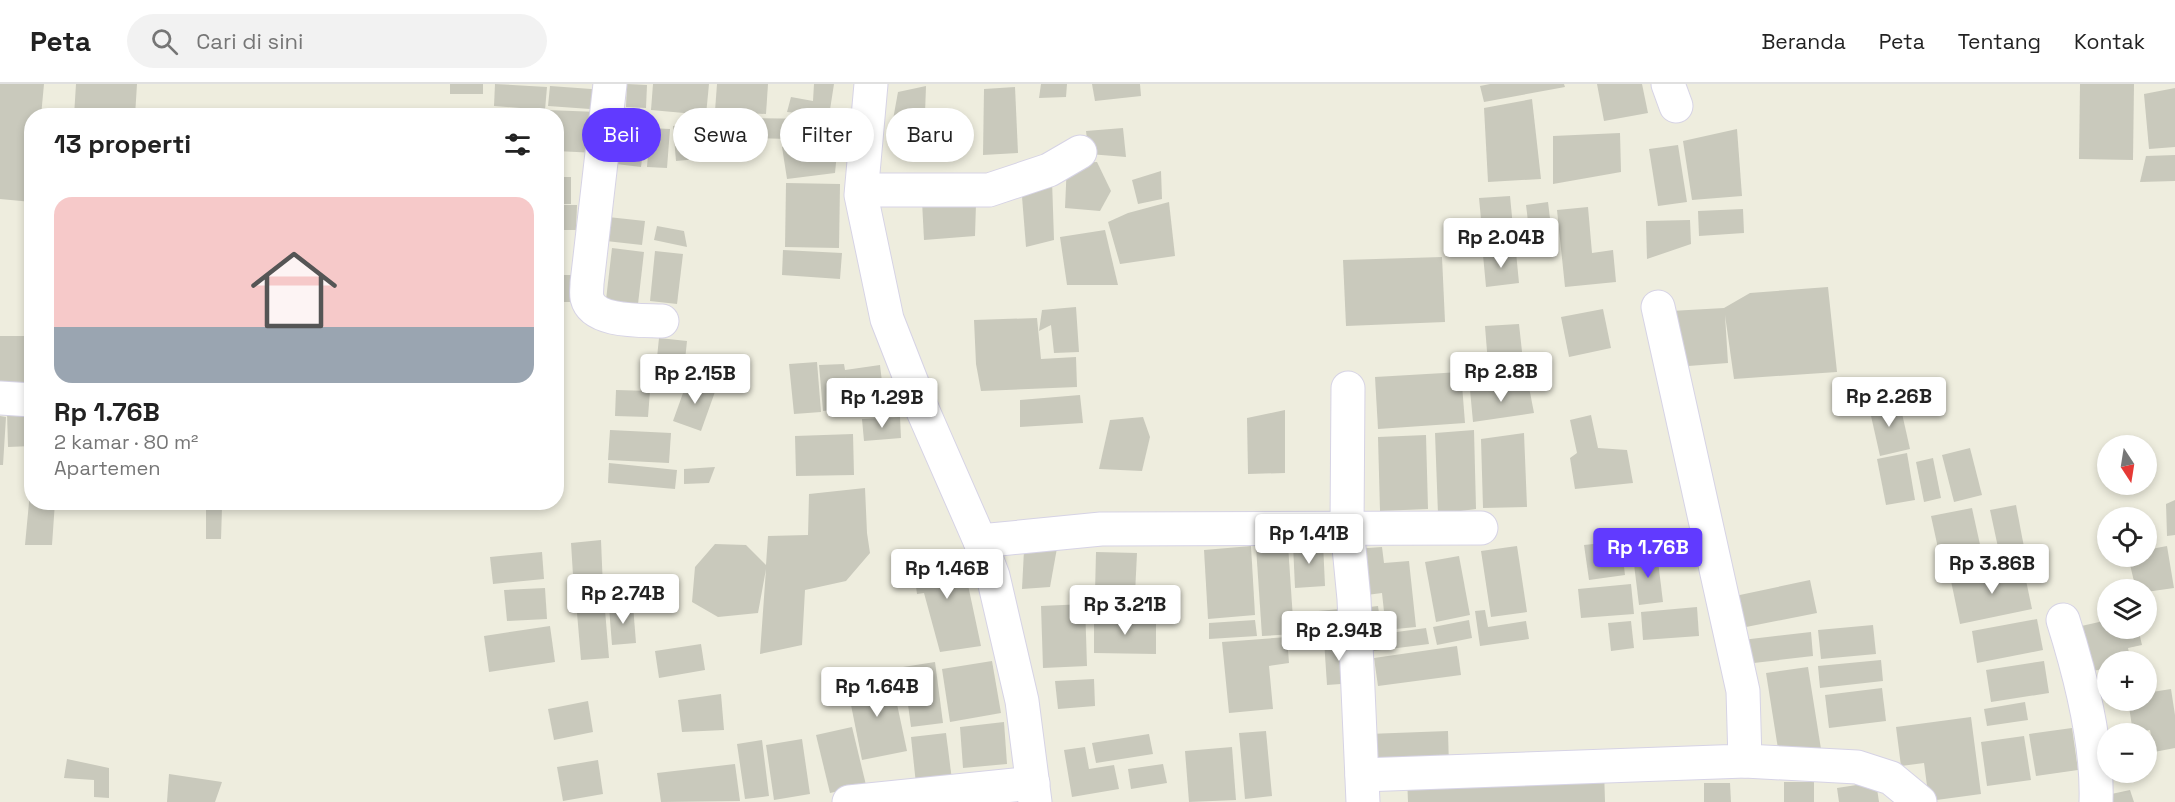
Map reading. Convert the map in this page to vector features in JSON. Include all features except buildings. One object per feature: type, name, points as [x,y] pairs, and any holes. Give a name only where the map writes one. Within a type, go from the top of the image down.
[{"type":"street","points":[[610,84],[587,283],[587,300],[596,312],[613,318],[662,321]]},
{"type":"street","points":[[849,802],[1034,792],[1022,701],[993,576],[981,541],[923,411],[887,319],[862,190],[871,84]]},
{"type":"street","points":[[862,190],[989,190],[1049,170],[1080,152]]},
{"type":"street","points":[[1658,308],[1743,691],[1745,761]]},
{"type":"street","points":[[1348,388],[1347,527],[1354,599],[1363,789],[1745,761],[1857,767],[1891,778],[1920,802]]},
{"type":"street","points":[[0,398],[24,400]]},
{"type":"street","points":[[981,541],[1101,529],[1480,528]]},
{"type":"street","points":[[2063,620],[2082,681],[2097,781],[2096,802]]}]
